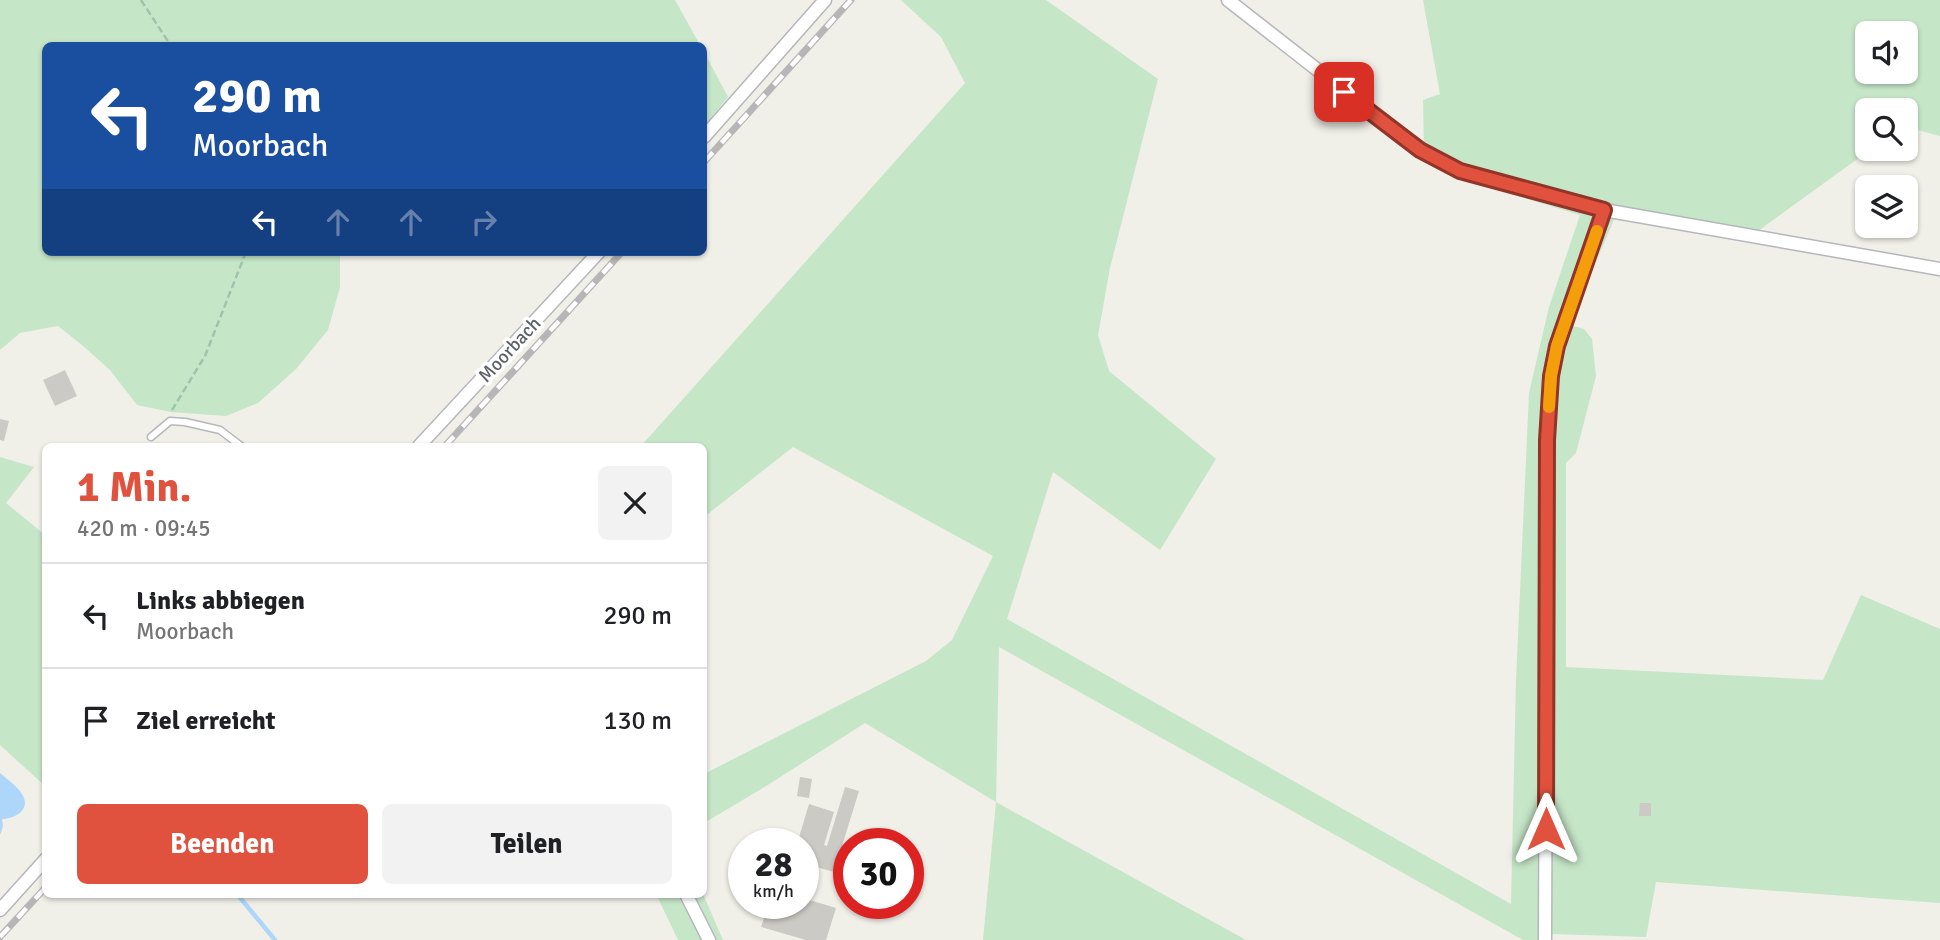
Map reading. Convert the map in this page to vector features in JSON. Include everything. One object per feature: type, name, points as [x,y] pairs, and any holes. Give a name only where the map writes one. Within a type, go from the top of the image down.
[{"type":"street","points":[[707,134],[825,0]]},
{"type":"street","points":[[1228,0],[1420,150],[1460,171],[1604,210],[1940,270]]},
{"type":"street","points":[[1545,940],[1547,440],[1551,376],[1557,346],[1604,210]]},
{"type":"street","name":"Moorbach","points":[[422,443],[595,256]]},
{"type":"street","points":[[0,909],[42,863]]},
{"type":"street","points":[[688,898],[709,940]]},
{"type":"lane","points":[[151,437],[170,421],[185,422],[220,430],[237,443]]},
{"type":"path","points":[[141,0],[168,42]]},
{"type":"path","points":[[185,422],[171,412],[205,356],[244,256]]},
{"type":"green space","points":[[0,0],[675,0],[698,42],[42,42],[42,256],[340,256],[340,287],[328,330],[296,369],[258,403],[226,416],[171,412],[137,405],[110,370],[58,326],[20,333],[0,350]]},
{"type":"green space","points":[[901,0],[1046,0],[1158,79],[1110,268],[1098,335],[1109,371],[1216,459],[1160,550],[1053,472],[1007,619],[1511,904],[1516,680],[1529,393],[1549,307],[1580,215],[1458,178],[1424,147],[1423,100],[1440,94],[1423,0],[1940,0],[1940,136],[1918,130],[1918,98],[1855,98],[1855,161],[1747,239],[1614,219],[1570,325],[1584,329],[1592,339],[1596,376],[1576,453],[1566,463],[1566,667],[1823,680],[1861,595],[1940,629],[1940,903],[1656,882],[1646,937],[1553,934],[1544,940],[1523,940],[999,647],[996,802],[865,723],[707,821],[707,772],[926,661],[952,640],[993,556],[793,447],[707,515],[707,443],[644,443],[965,83],[941,37]]},
{"type":"green space","points":[[707,58],[728,97],[707,122]]},
{"type":"green space","points":[[0,457],[34,467],[6,503],[42,533],[42,783],[0,745]]},
{"type":"green space","points":[[996,802],[1246,940],[983,940]]},
{"type":"green space","points":[[658,898],[705,898],[723,940],[678,940]]},
{"type":"water","points":[[0,773],[20,791],[25,805],[16,815],[2,819],[0,835]]},
{"type":"building","points":[[65,370],[77,396],[55,406],[43,380]]},
{"type":"building","points":[[0,419],[9,421],[4,441],[0,440]]},
{"type":"building","points":[[800,777],[812,779],[809,798],[797,796]]},
{"type":"building","points":[[845,787],[859,791],[848,828],[833,828],[833,872],[819,868],[819,828],[802,828],[809,804],[834,812],[824,845],[827,846]]},
{"type":"building","points":[[1640,803],[1651,803],[1651,816],[1639,816]]},
{"type":"building","points":[[819,903],[833,907],[833,918],[826,940],[806,940],[761,927],[764,919],[819,919]]},
{"type":"waterway","name":"Moorbach","points":[[240,898],[275,940]]},
{"type":"railway","points":[[707,159],[851,0]]},
{"type":"railway","points":[[448,443],[618,256]]},
{"type":"railway","points":[[0,937],[42,891]]},
{"type":"slow traffic","points":[[1549,407],[1557,346],[1597,231]]},
{"type":"route","points":[[1344,92],[1420,150],[1460,171],[1604,210],[1557,346],[1551,376],[1547,440],[1546,829]]}]
